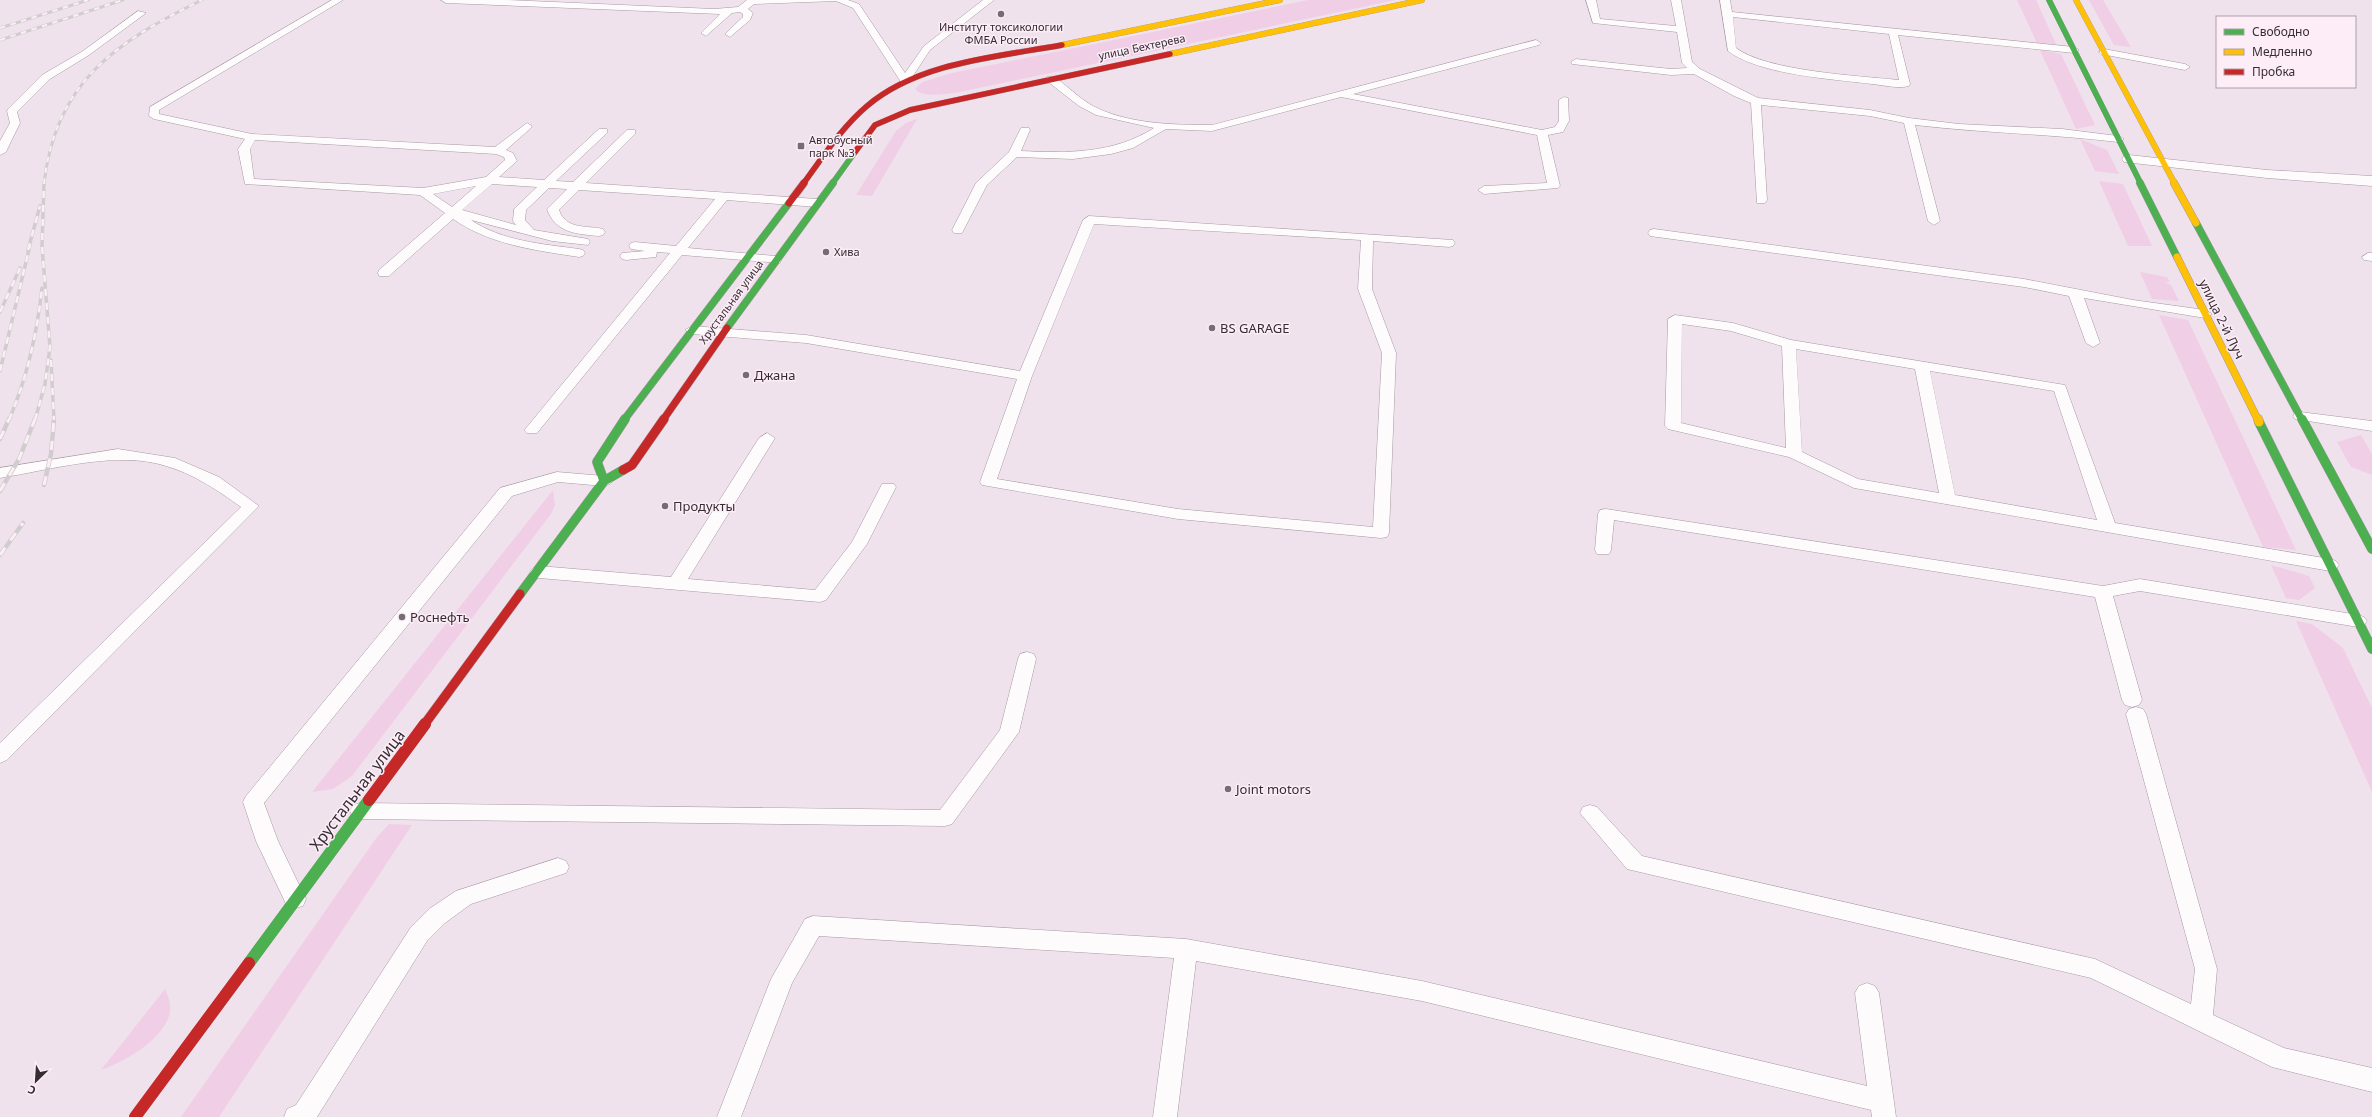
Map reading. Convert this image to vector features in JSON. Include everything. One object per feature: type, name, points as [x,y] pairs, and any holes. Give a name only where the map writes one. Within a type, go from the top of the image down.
[{"type":"street","name":"улица Бехтерева","points":[[848,126],[871,101],[905,80],[958,65],[1280,0]]},
{"type":"street","name":"улица Бехтерева","points":[[871,129],[889,117],[947,101],[1422,0]]},
{"type":"street","name":"улица 2-й Луч","points":[[2049,0],[2372,649]]},
{"type":"street","name":"улица 2-й Луч","points":[[2076,0],[2372,549]]},
{"type":"street","points":[[905,80],[900,91],[905,96]]},
{"type":"street","points":[[915,99],[947,101]]},
{"type":"street","name":"Хрустальная улица","points":[[604,481],[597,462],[620,426],[848,126]]},
{"type":"street","name":"Хрустальная улица","points":[[135,1117],[360,811],[539,572],[604,481],[632,465],[724,332],[871,129]]},
{"type":"street","points":[[2129,159],[2266,174],[2372,181]]},
{"type":"lane","points":[[338,0],[154,110],[154,116],[165,120],[252,137],[498,151],[509,155],[511,161],[384,273]]},
{"type":"lane","points":[[446,0],[639,4],[729,11],[742,9],[752,0],[833,0]]},
{"type":"lane","points":[[840,0],[856,6],[878,42],[905,80],[928,48],[989,0]]},
{"type":"lane","points":[[1591,0],[1596,21],[1680,29]]},
{"type":"lane","points":[[1676,0],[1686,63],[1696,71],[1738,94],[1756,100],[1870,113],[1959,127],[2062,132],[2118,139]]},
{"type":"lane","points":[[1725,0],[1728,14],[1731,49],[1734,54],[1742,58],[1779,68],[1905,84],[1893,32]]},
{"type":"lane","points":[[730,34],[747,18],[748,13],[742,9]]},
{"type":"lane","points":[[706,33],[729,11]]},
{"type":"lane","points":[[0,113],[12,112],[46,78],[86,53],[141,13]]},
{"type":"lane","points":[[1728,14],[2074,50]]},
{"type":"lane","points":[[1051,79],[1088,107],[1106,114],[1164,126],[1212,128],[1536,43]]},
{"type":"lane","points":[[2104,52],[2185,67]]},
{"type":"lane","points":[[1576,62],[1670,72],[1696,71]]},
{"type":"lane","points":[[1341,95],[1542,133],[1559,130],[1564,121],[1564,100]]},
{"type":"lane","points":[[1756,100],[1761,200]]},
{"type":"lane","points":[[0,152],[15,123],[12,112]]},
{"type":"lane","points":[[1909,120],[1934,221]]},
{"type":"lane","points":[[498,151],[527,126]]},
{"type":"lane","points":[[1014,154],[1070,156],[1103,153],[1129,147],[1149,137],[1164,126]]},
{"type":"lane","points":[[529,230],[519,221],[520,209],[603,130]]},
{"type":"lane","points":[[958,230],[982,183],[1014,154],[1025,130]]},
{"type":"lane","points":[[598,232],[562,226],[555,218],[553,209],[631,132]]},
{"type":"lane","points":[[1484,190],[1554,186],[1542,133]]},
{"type":"lane","points":[[252,137],[244,149],[249,182],[423,192],[490,180],[817,203]]},
{"type":"lane","points":[[423,192],[454,212],[476,229],[517,244],[579,253]]},
{"type":"lane","points":[[532,430],[723,197]]},
{"type":"lane","points":[[454,212],[529,230],[567,241],[589,242]]},
{"type":"lane","points":[[1367,237],[1365,289],[1389,353],[1381,533],[1178,514],[988,482],[1025,376],[1089,220],[1449,242]]},
{"type":"lane","points":[[1654,232],[2024,283],[2133,304],[2205,314]]},
{"type":"lane","points":[[644,236],[656,237],[680,250]]},
{"type":"lane","points":[[636,246],[746,259],[776,260]]},
{"type":"lane","points":[[626,256],[637,257],[680,250]]},
{"type":"lane","points":[[2074,293],[2093,343]]},
{"type":"lane","points":[[2108,527],[2060,388],[1790,344],[1733,327],[1675,319],[1673,426],[1794,454],[1854,483],[1948,500],[2330,565]]},
{"type":"lane","points":[[692,330],[806,338],[1025,376]]},
{"type":"lane","points":[[1790,344],[1794,454]]},
{"type":"lane","points":[[1922,366],[1948,500]]},
{"type":"lane","points":[[2300,416],[2372,426]]},
{"type":"lane","points":[[676,584],[766,438]]},
{"type":"lane","points":[[0,473],[118,454],[169,461],[212,480],[251,506],[0,755]]},
{"type":"lane","points":[[295,899],[267,841],[253,802],[506,492],[557,477],[604,481]]},
{"type":"lane","points":[[539,572],[820,596],[859,544],[888,487]]},
{"type":"lane","points":[[1603,550],[1606,514],[2103,592],[2140,585],[2358,621]]},
{"type":"lane","points":[[2103,592],[2206,969],[2201,1020]]},
{"type":"lane","points":[[360,811],[945,818],[1009,732],[1027,659]]},
{"type":"lane","points":[[1590,813],[1635,863],[2095,969],[2281,1059],[2372,1080]]},
{"type":"lane","points":[[296,1117],[305,1113],[418,934],[437,916],[464,897],[558,866]]},
{"type":"lane","points":[[729,1117],[782,979],[813,926],[1186,949],[1422,991],[1883,1109],[1867,993]]},
{"type":"lane","points":[[1165,1117],[1186,949]]},
{"type":"shaded area","points":[[1308,0],[1396,0],[955,93],[940,95],[923,94],[915,89],[922,82],[952,73]]},
{"type":"shaded area","points":[[2017,0],[2036,0],[2056,44],[2037,43]]},
{"type":"shaded area","points":[[2089,0],[2103,0],[2131,47],[2114,45]]},
{"type":"shaded area","points":[[2040,50],[2061,54],[2095,125],[2076,129]]},
{"type":"shaded area","points":[[917,119],[872,196],[856,195],[896,131],[906,123]]},
{"type":"shaded area","points":[[2080,139],[2107,150],[2119,174],[2095,171]]},
{"type":"shaded area","points":[[2099,181],[2123,184],[2152,246],[2128,246]]},
{"type":"shaded area","points":[[2140,272],[2167,277],[2170,282],[2165,282],[2171,285],[2179,301],[2152,299]]},
{"type":"shaded area","points":[[2159,315],[2188,320],[2296,550],[2263,547]]},
{"type":"shaded area","points":[[2361,435],[2372,454],[2372,475],[2351,467],[2337,442]]},
{"type":"shaded area","points":[[553,490],[555,505],[551,514],[352,776],[333,789],[312,792]]},
{"type":"shaded area","points":[[2271,565],[2309,576],[2315,588],[2299,600],[2286,598]]},
{"type":"shaded area","points":[[2296,621],[2312,624],[2343,648],[2372,708],[2372,792]]},
{"type":"shaded area","points":[[389,824],[412,825],[219,1117],[181,1117],[377,837]]},
{"type":"shaded area","points":[[165,989],[170,1002],[170,1013],[158,1034],[131,1056],[101,1070]]},
{"type":"railway","points":[[0,28],[88,0]]},
{"type":"railway","points":[[0,40],[123,0]]},
{"type":"railway","points":[[44,184],[50,149],[61,118],[76,92],[95,70],[117,50],[143,32],[202,0]]},
{"type":"railway","points":[[35,420],[45,384],[50,347],[42,246],[44,183]]},
{"type":"railway","points":[[28,250],[40,206]]},
{"type":"railway","points":[[0,371],[30,245]]},
{"type":"railway","points":[[0,312],[20,268]]},
{"type":"railway","points":[[9,420],[26,372],[34,339],[42,288]]},
{"type":"railway","points":[[51,360],[54,419]]},
{"type":"railway","points":[[0,439],[9,419]]},
{"type":"railway","points":[[0,491],[19,459],[35,419]]},
{"type":"railway","points":[[44,485],[51,454],[54,419]]},
{"type":"railway","points":[[0,555],[23,523]]},
{"type":"traffic: fast","points":[[2049,0],[2177,257]]},
{"type":"traffic: fast","points":[[727,328],[855,152]]},
{"type":"traffic: fast","points":[[604,481],[597,462],[620,426],[789,203]]},
{"type":"traffic: fast","points":[[2196,223],[2372,549]]},
{"type":"traffic: fast","points":[[2259,422],[2372,649]]},
{"type":"traffic: fast","points":[[520,594],[604,481],[623,470]]},
{"type":"traffic: fast","points":[[249,963],[369,800]]},
{"type":"traffic: slow","points":[[1062,45],[1280,0]]},
{"type":"traffic: slow","points":[[1170,54],[1422,0]]},
{"type":"traffic: slow","points":[[2076,0],[2196,223]]},
{"type":"traffic: slow","points":[[2177,257],[2259,422]]},
{"type":"traffic: jam","points":[[789,203],[846,128],[867,106],[886,92],[933,72],[959,65],[1062,45]]},
{"type":"traffic: jam","points":[[855,152],[875,125],[910,110],[1170,54]]},
{"type":"traffic: jam","points":[[623,470],[632,465],[727,328]]},
{"type":"traffic: jam","points":[[369,800],[520,594]]},
{"type":"traffic: jam","points":[[135,1117],[249,963]]},
{"type":"place","name":"Институт токсикологии ФМБА России","points":[[1001,14]]},
{"type":"place","name":"Автобусный парк №3","points":[[801,146]]},
{"type":"place","name":"Хива","points":[[826,252]]},
{"type":"place","name":"BS GARAGE","points":[[1212,328]]},
{"type":"place","name":"Джана","points":[[746,375]]},
{"type":"place","name":"Продукты","points":[[665,506]]},
{"type":"place","name":"Роснефть","points":[[402,617]]},
{"type":"place","name":"Joint motors","points":[[1228,789]]}]
